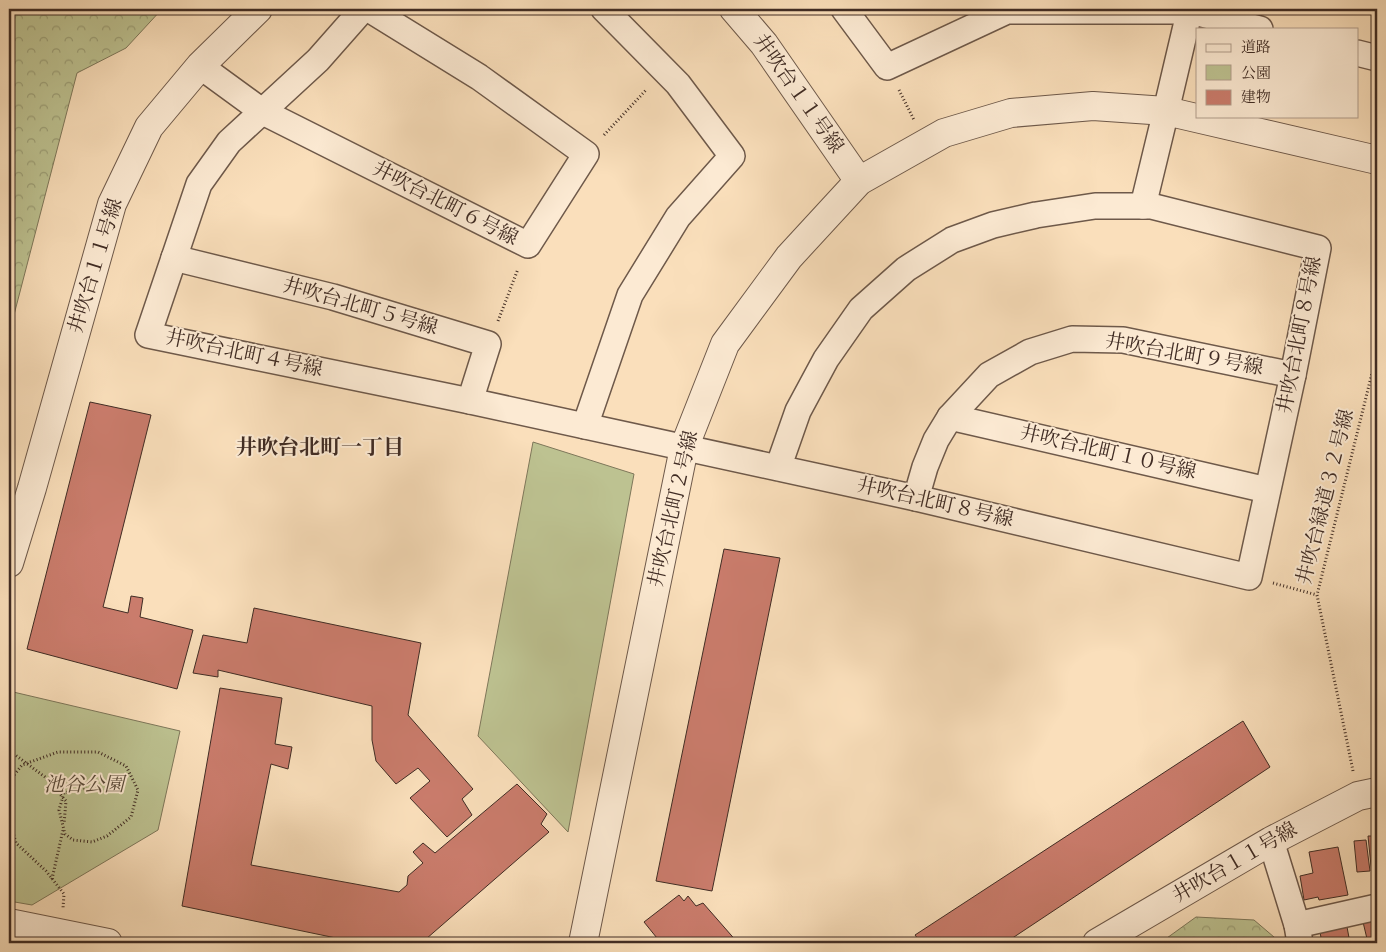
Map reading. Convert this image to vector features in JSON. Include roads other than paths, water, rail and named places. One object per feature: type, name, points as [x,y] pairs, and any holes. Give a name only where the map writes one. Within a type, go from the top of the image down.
[{"type":"street","name":"井吹台１１号線","points":[[9,563],[112,204],[150,127],[200,66],[258,9]]},
{"type":"street","name":"井吹台北町４号線","points":[[363,9],[318,60],[230,142],[199,184],[148,334],[684,448]]},
{"type":"street","name":"井吹台北町６号線","points":[[200,66],[263,112],[528,245],[586,154],[479,77],[369,9]]},
{"type":"street","points":[[585,426],[630,295],[678,217],[732,156],[678,84],[604,9]]},
{"type":"street","name":"井吹台１１号線","points":[[734,9],[764,44],[859,182]]},
{"type":"street","points":[[844,9],[887,67],[1006,10],[1190,10],[1256,28]]},
{"type":"street","points":[[1143,206],[1190,10]]},
{"type":"street","points":[[1358,53],[1377,58]]},
{"type":"street","name":"井吹台北町２号線","points":[[583,943],[684,448],[725,344],[790,257],[859,182],[944,134],[1011,113],[1094,106],[1166,111],[1196,118]]},
{"type":"street","name":"井吹台北町２号線","points":[[1196,118],[1377,160]]},
{"type":"street","name":"井吹台北町８号線","points":[[684,448],[916,498],[1249,577],[1293,375],[1318,248],[1151,206],[1095,206],[1036,214],[993,225],[952,240],[906,269],[861,310],[826,359],[798,411],[778,468]]},
{"type":"street","name":"井吹台北町５号線","points":[[174,258],[333,297],[488,344],[470,401]]},
{"type":"street","name":"井吹台北町９号線","points":[[916,498],[936,440],[950,417],[989,375],[1030,352],[1072,339],[1122,340],[1293,375]]},
{"type":"street","name":"井吹台北町１０号線","points":[[950,417],[1267,490]]},
{"type":"street","name":"井吹台１１号線","points":[[1096,943],[1271,841],[1368,794]]},
{"type":"street","points":[[1271,841],[1299,934],[1377,907]]},
{"type":"street","points":[[9,922],[108,943]]},
{"type":"district","name":"井吹台北町一丁目","points":[[320,448]]},
{"type":"park label","name":"池谷公園","points":[[84,785]]}]
